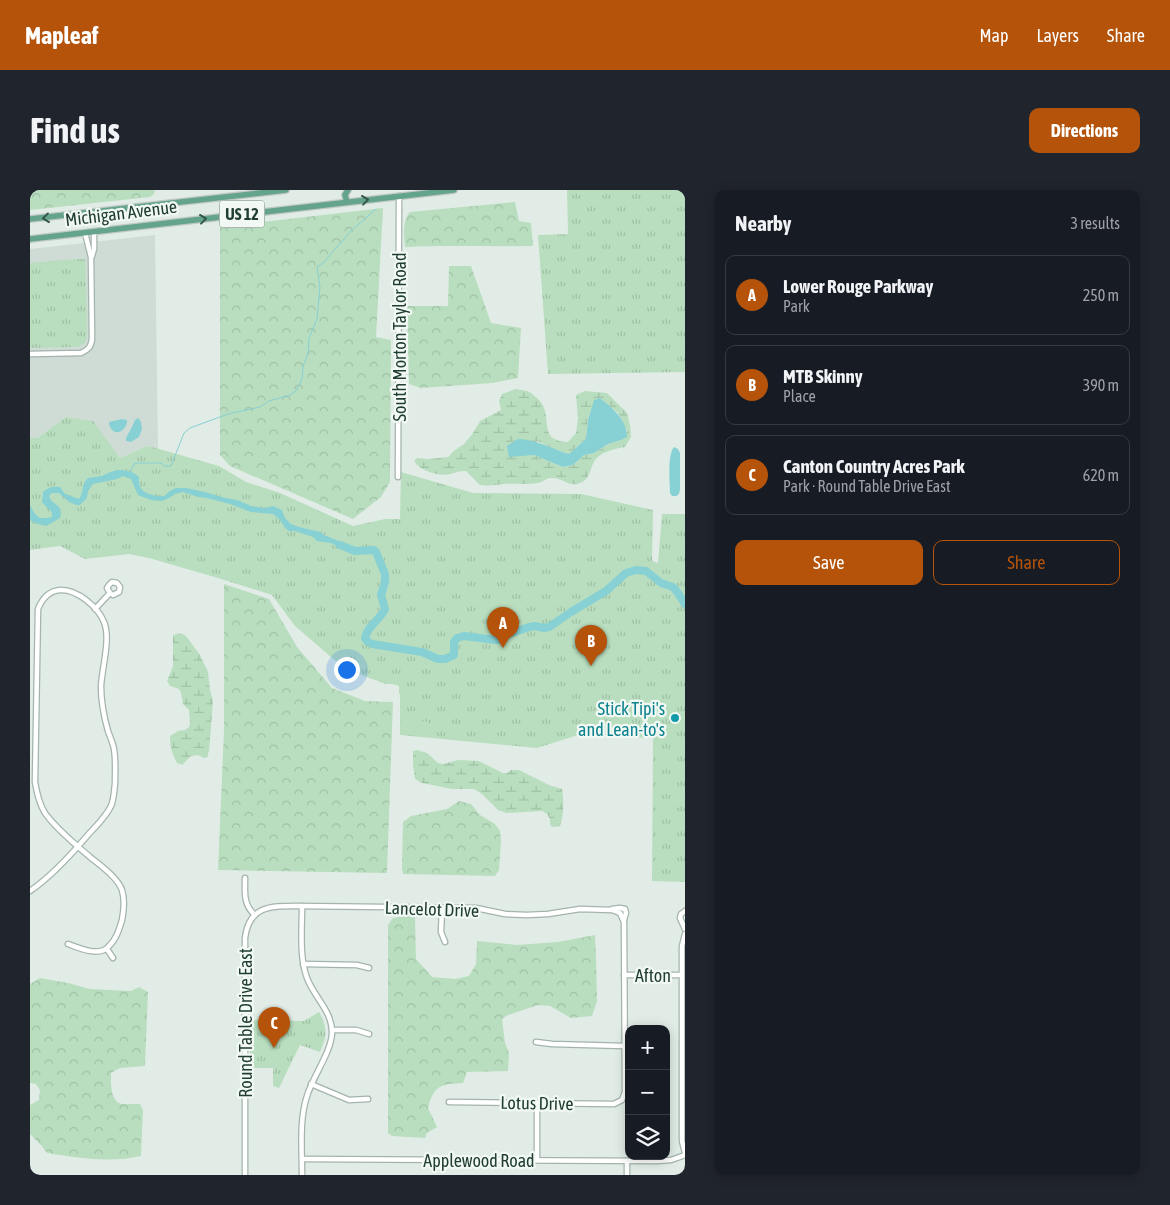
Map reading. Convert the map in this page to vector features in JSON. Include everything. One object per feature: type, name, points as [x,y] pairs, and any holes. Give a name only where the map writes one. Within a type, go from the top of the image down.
[{"type":"main road","name":"Michigan Avenue","points":[[30,220],[286,190]]},
{"type":"main road","points":[[347,202],[345,196],[348,190]]},
{"type":"main road","name":"Michigan Avenue","points":[[30,239],[454,190]]},
{"type":"street","name":"South Morton Taylor Road","points":[[398,477],[399,196]]},
{"type":"street","points":[[91,257],[94,249],[94,232]]},
{"type":"street","points":[[30,354],[81,353],[90,347],[92,339],[91,257],[85,233]]},
{"type":"street","points":[[30,891],[51,874],[78,846],[111,807],[114,797],[114,748],[104,717],[101,687],[107,641],[106,630],[104,622],[95,609],[80,596],[70,591],[60,590],[51,592],[40,604],[37,614],[36,790],[39,802],[47,816],[78,846],[114,879],[121,889],[125,904],[120,927],[107,949],[99,952],[68,944]]},
{"type":"street","points":[[95,609],[110,593]]},
{"type":"street","points":[[245,878],[246,901],[255,915]]},
{"type":"street","name":"Lancelot Drive","points":[[255,915],[271,906],[476,908],[505,914],[527,915],[580,909],[612,910],[620,908],[625,909],[624,922]]},
{"type":"street","points":[[302,906],[303,964],[306,977],[328,1015],[332,1030],[329,1046],[306,1097],[303,1112],[302,1175]]},
{"type":"street","points":[[442,908],[441,932],[445,942]]},
{"type":"street","name":"Lancelot Drive","points":[[612,910],[620,914],[624,922]]},
{"type":"street","points":[[685,912],[681,914],[680,918],[685,929]]},
{"type":"street","name":"Round Table Drive East","points":[[246,1175],[245,938],[248,925],[255,915]]},
{"type":"street","points":[[536,1042],[624,1046],[624,922]]},
{"type":"street","points":[[685,934],[682,946],[682,1141],[685,1154]]},
{"type":"street","points":[[107,949],[113,958]]},
{"type":"street","points":[[303,964],[350,964],[369,968]]},
{"type":"street","name":"Afton","points":[[624,975],[682,975]]},
{"type":"street","points":[[332,1030],[356,1030],[370,1034]]},
{"type":"street","name":"Lotus Drive","points":[[449,1102],[614,1104],[623,1098],[625,1092],[624,1046]]},
{"type":"street","points":[[311,1084],[349,1100],[368,1099]]},
{"type":"street","points":[[537,1103],[537,1160]]},
{"type":"street","name":"Applewood Road","points":[[303,1159],[663,1161],[685,1154]]},
{"type":"street","points":[[627,1161],[627,1175]]},
{"type":"shaded area","points":[[155,235],[158,449],[147,446],[120,458],[93,422],[66,417],[37,438],[30,438],[30,249]]},
{"type":"green space","points":[[30,190],[155,190],[154,194],[150,197],[30,210]]},
{"type":"green space","points":[[567,190],[685,190],[685,372],[548,374],[538,235],[568,234]]},
{"type":"green space","points":[[515,202],[519,221],[531,223],[533,246],[405,247],[405,224],[407,215],[410,212]]},
{"type":"green space","points":[[383,208],[376,337],[391,340],[390,482],[381,497],[353,519],[230,466],[220,455],[220,227]]},
{"type":"green space","points":[[85,259],[87,336],[85,343],[77,347],[30,348],[30,263]]},
{"type":"green space","points":[[449,266],[471,266],[491,323],[521,328],[518,378],[492,383],[421,388],[409,384],[407,306],[448,306]]},
{"type":"green space","points":[[516,389],[531,393],[543,406],[550,435],[559,441],[568,442],[576,433],[578,418],[576,395],[585,391],[607,393],[627,413],[631,437],[625,447],[606,452],[597,458],[587,479],[576,484],[551,478],[533,484],[480,485],[466,471],[441,475],[425,470],[417,465],[414,461],[417,458],[448,457],[464,444],[480,421],[501,410],[499,401],[502,394]],"holes":[[[600,398],[618,413],[627,431],[621,440],[608,444],[594,453],[584,455],[573,465],[563,467],[534,455],[537,441],[569,454],[586,439],[588,420],[594,401]]]},
{"type":"green space","points":[[66,417],[93,421],[120,458],[147,446],[219,466],[246,482],[280,493],[353,526],[385,519],[400,519],[401,472],[473,493],[581,494],[653,510],[652,561],[658,563],[662,514],[685,514],[685,882],[652,881],[653,738],[578,735],[537,748],[400,735],[399,686],[386,684],[345,669],[295,626],[272,595],[149,558],[129,554],[85,559],[60,546],[30,550],[30,438],[37,438]]},
{"type":"green space","points":[[224,584],[269,599],[297,647],[332,688],[365,701],[393,702],[387,873],[218,870],[224,730]]},
{"type":"green space","points":[[180,633],[186,636],[200,655],[208,672],[213,701],[207,757],[191,756],[182,765],[177,763],[174,756],[170,736],[189,727],[189,710],[183,704],[179,689],[170,686],[167,681],[173,666],[173,635]]},
{"type":"green space","points":[[408,720],[429,722],[428,737],[407,735]]},
{"type":"green space","points":[[417,750],[427,753],[438,763],[443,764],[458,760],[479,761],[503,773],[519,770],[549,785],[562,789],[563,808],[560,826],[552,827],[547,814],[542,811],[506,813],[498,810],[482,794],[474,789],[452,789],[422,783],[415,779],[413,751]]},
{"type":"green space","points":[[459,801],[471,804],[480,815],[495,824],[500,831],[499,870],[495,876],[403,874],[403,822],[411,816],[447,809]]},
{"type":"green space","points":[[415,916],[416,959],[432,977],[455,979],[469,976],[476,964],[477,941],[517,945],[558,942],[595,935],[597,1001],[592,1016],[571,1018],[550,1006],[538,1005],[508,1015],[502,1019],[505,1043],[509,1053],[508,1071],[467,1072],[463,1083],[444,1085],[436,1090],[428,1108],[437,1127],[427,1133],[425,1138],[392,1136],[388,1133],[388,925],[393,918]]},
{"type":"green space","points":[[40,978],[90,989],[131,991],[139,987],[148,992],[145,1066],[120,1068],[111,1073],[112,1092],[116,1100],[123,1104],[140,1104],[143,1110],[141,1156],[106,1159],[47,1153],[30,1134],[30,1105],[39,1100],[40,1090],[36,1084],[30,1083],[30,984]]},
{"type":"green space","points":[[319,1012],[326,1032],[320,1052],[300,1045],[279,1088],[273,1086],[273,1068],[250,1068],[250,1020],[304,1021]]},
{"type":"water","points":[[600,398],[622,419],[627,437],[608,444],[594,453],[584,455],[573,465],[563,467],[534,455],[509,457],[507,446],[518,439],[538,442],[569,454],[586,439],[588,420],[594,400]]},
{"type":"water","points":[[138,418],[142,429],[139,437],[131,442],[126,441],[135,420]]},
{"type":"water","points":[[122,419],[127,420],[127,423],[122,431],[113,431],[109,422]]},
{"type":"water","points":[[674,447],[680,453],[680,491],[678,495],[672,496],[670,493],[669,476],[670,456]]},
{"type":"water","points":[[117,470],[129,471],[137,475],[140,487],[146,493],[154,495],[164,496],[176,488],[186,488],[237,500],[251,506],[265,508],[273,506],[282,510],[285,518],[291,524],[320,532],[341,542],[349,549],[317,541],[313,537],[295,531],[289,531],[273,514],[251,512],[230,504],[183,492],[162,501],[151,500],[138,495],[131,479],[123,476],[93,484],[88,491],[87,498],[80,505],[69,502],[59,493],[52,493],[49,496],[59,507],[60,518],[46,526],[30,520],[30,505],[38,517],[52,517],[50,510],[42,502],[43,492],[47,489],[60,487],[65,494],[79,499],[84,483],[88,478],[102,476]]},
{"type":"waterway","points":[[130,473],[134,464],[137,463],[161,463],[165,466],[171,466],[184,433],[190,428],[228,414],[260,407],[269,401],[290,395],[296,391],[302,379],[303,366],[308,354],[309,338],[317,319],[320,287],[317,267],[323,263],[352,230],[376,209]]},
{"type":"waterway","points":[[340,545],[355,551],[374,550],[385,574],[381,595],[385,609],[366,634],[365,638],[368,642],[422,652],[438,659],[445,659],[454,655],[454,642],[457,638],[464,636],[496,640],[529,627],[549,627],[606,591],[626,573],[636,570],[646,571],[661,583],[673,587],[685,604]]},
{"type":"place","name":"Lower Rouge Parkway","points":[[503,648]]},
{"type":"place","name":"MTB Skinny","points":[[591,666]]},
{"type":"place","name":"Stick Tipi's and Lean-to's","points":[[675,718]]},
{"type":"place","name":"Canton Country Acres Park","points":[[274,1048]]}]
